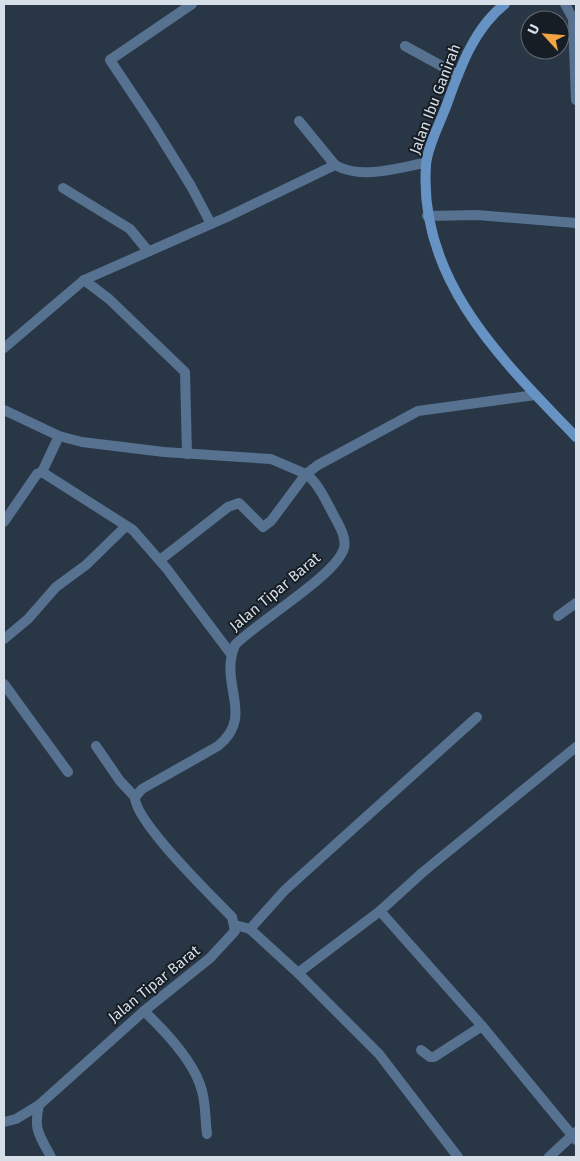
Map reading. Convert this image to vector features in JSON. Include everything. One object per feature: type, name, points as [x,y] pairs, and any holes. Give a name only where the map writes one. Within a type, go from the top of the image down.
[{"type":"main road","name":"Jalan Ibu Ganirah","points":[[505,4],[496,10],[479,33],[468,50],[458,76],[426,163],[427,216],[441,261],[452,288],[464,309],[536,395],[576,437]]},
{"type":"street","points":[[192,4],[110,60],[152,123],[211,224]]},
{"type":"street","points":[[565,4],[573,19],[576,100]]},
{"type":"street","points":[[405,46],[458,76]]},
{"type":"street","points":[[300,121],[334,165],[345,170],[361,172],[426,163]]},
{"type":"street","points":[[4,348],[84,280],[211,224],[334,165]]},
{"type":"street","points":[[63,188],[130,229],[148,251]]},
{"type":"street","points":[[427,216],[476,215],[576,223]]},
{"type":"street","points":[[84,280],[109,299],[185,372],[187,454]]},
{"type":"street","points":[[160,560],[228,507],[239,504],[263,527],[271,521],[306,474],[318,465],[418,411],[536,395]]},
{"type":"street","points":[[4,410],[59,436],[112,447],[271,459],[306,474]]},
{"type":"street","points":[[4,522],[37,474],[42,472],[59,436]]},
{"type":"street","points":[[42,472],[126,526],[160,560],[231,654]]},
{"type":"street","name":"Jalan Tipar Barat","points":[[135,797],[142,789],[218,746],[234,730],[237,715],[230,668],[231,654],[235,645],[325,573],[344,549],[345,539],[313,479],[306,474]]},
{"type":"street","points":[[4,639],[28,619],[56,587],[86,565],[126,526]]},
{"type":"street","points":[[558,616],[576,603]]},
{"type":"street","points":[[4,684],[68,772]]},
{"type":"street","points":[[250,929],[285,890],[477,717]]},
{"type":"street","points":[[96,746],[120,780],[135,797],[137,806],[150,828],[232,917],[235,925],[250,929],[298,973],[379,1054],[452,1155]]},
{"type":"street","points":[[298,973],[380,911],[423,872],[576,747]]},
{"type":"street","points":[[380,911],[482,1026],[575,1136],[549,1157]]},
{"type":"street","name":"Jalan Tipar Barat","points":[[4,1122],[16,1119],[39,1105],[144,1010],[210,958],[233,934],[235,925]]},
{"type":"street","points":[[144,1010],[168,1034],[197,1080],[202,1091],[207,1134]]},
{"type":"street","points":[[421,1050],[430,1057],[434,1057],[482,1026]]},
{"type":"street","points":[[39,1105],[35,1122],[36,1128],[51,1157]]}]
